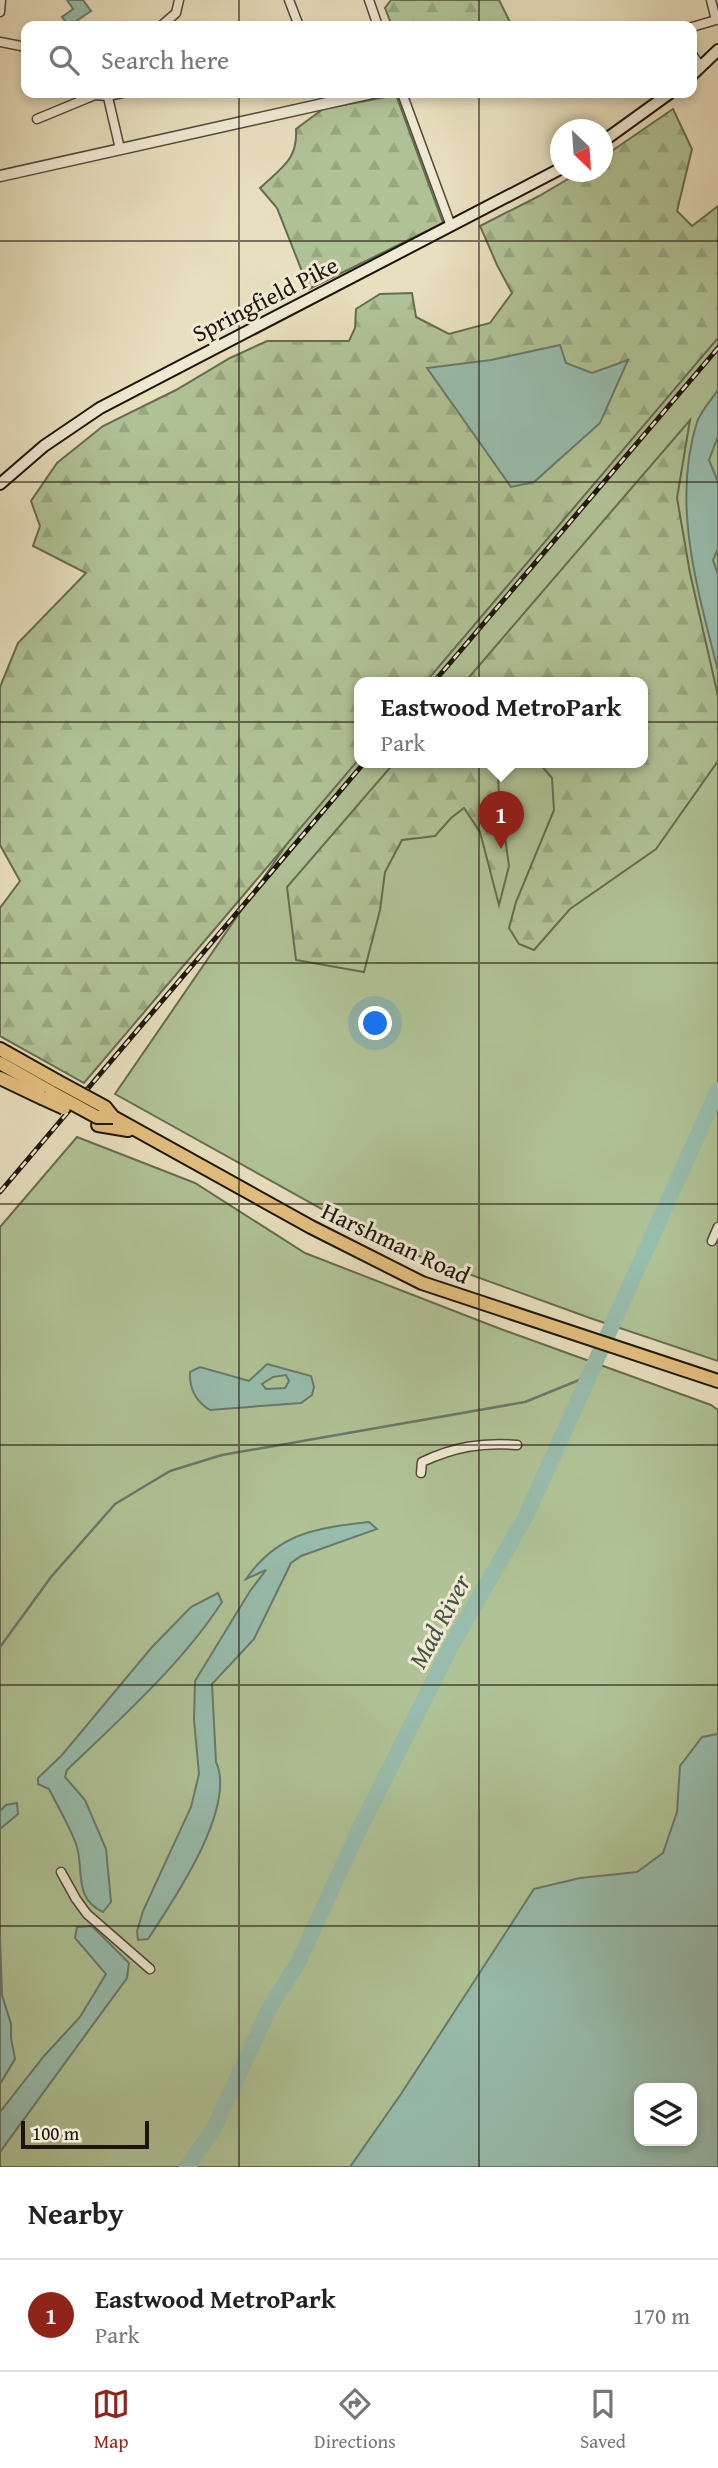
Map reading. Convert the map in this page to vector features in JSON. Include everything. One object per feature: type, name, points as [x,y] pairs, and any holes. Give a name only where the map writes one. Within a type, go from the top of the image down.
[{"type":"main road","points":[[697,70],[718,50]]},
{"type":"main road","points":[[613,135],[663,98]]},
{"type":"main road","name":"Springfield Pike","points":[[0,484],[44,446],[100,408],[550,175]]},
{"type":"main road","name":"Harshman Road","points":[[0,1049],[50,1090]]},
{"type":"main road","name":"Harshman Road","points":[[0,1063],[50,1090],[105,1107],[113,1118],[311,1227],[403,1274],[449,1293],[718,1381]]},
{"type":"main road","points":[[0,1078],[50,1090],[98,1125],[140,1132]]},
{"type":"street","points":[[0,12],[1,0]]},
{"type":"street","points":[[167,21],[176,13],[179,0]]},
{"type":"street","points":[[289,0],[297,21]]},
{"type":"street","points":[[369,0],[376,21]]},
{"type":"street","points":[[697,26],[716,20],[711,0]]},
{"type":"street","points":[[0,42],[21,46]]},
{"type":"street","points":[[37,119],[88,98]]},
{"type":"street","points":[[109,98],[120,149]]},
{"type":"street","points":[[0,176],[327,98]]},
{"type":"street","points":[[404,98],[451,226]]},
{"type":"street","points":[[712,1241],[718,1227]]},
{"type":"street","points":[[421,1473],[422,1462],[460,1447],[484,1444],[517,1445]]},
{"type":"street","points":[[61,1872],[87,1914],[150,1969]]},
{"type":"green space","points":[[391,0],[499,0],[510,21],[390,21],[385,8]]},
{"type":"green space","points":[[380,98],[397,98],[443,223],[309,289],[277,208],[260,188],[287,163],[294,148],[296,129],[323,109]]},
{"type":"green space","points":[[673,109],[692,149],[677,211],[692,226],[718,206],[718,338],[430,677],[354,677],[354,765],[84,1083],[0,1036],[0,908],[20,881],[0,845],[0,687],[18,643],[86,573],[33,546],[40,526],[31,501],[57,463],[103,426],[267,341],[349,341],[355,328],[356,309],[380,294],[412,293],[416,317],[449,334],[490,323],[512,293],[480,226],[563,182],[613,182],[613,150]]},
{"type":"green space","points":[[718,305],[718,1361],[383,1243],[115,1094],[354,746],[354,768],[648,768],[648,677],[403,677]]},
{"type":"green space","points":[[690,420],[677,498],[690,573],[718,696],[718,761],[656,849],[570,909],[534,950],[519,944],[509,928],[516,902],[554,810],[552,778],[543,768],[648,768],[648,677],[469,677]]},
{"type":"green space","points":[[390,768],[497,768],[509,866],[499,905],[480,832],[464,808],[435,836],[402,840],[385,872],[380,910],[364,972],[296,960],[287,887]]},
{"type":"green space","points":[[77,1137],[195,1183],[305,1253],[498,1328],[711,1405],[718,1410],[718,2167],[0,2167],[0,1227]]},
{"type":"shaded area","points":[[67,0],[83,0],[91,11],[76,21],[65,21],[62,17],[73,9]]},
{"type":"shaded area","points":[[560,345],[566,363],[592,373],[628,360],[600,423],[534,482],[511,487],[427,368],[491,360]]},
{"type":"shaded area","points":[[718,390],[718,436],[709,460],[718,482],[718,549],[713,560],[718,575],[718,671],[690,547],[687,484],[697,422]]},
{"type":"shaded area","points":[[267,1364],[311,1376],[314,1387],[312,1395],[301,1403],[210,1410],[194,1394],[190,1372],[200,1367],[249,1381]],"holes":[[[286,1375],[289,1381],[285,1388],[266,1389],[262,1384],[273,1377]]]},
{"type":"shaded area","points":[[369,1522],[377,1529],[301,1556],[291,1563],[254,1639],[212,1684],[216,1762],[220,1781],[218,1804],[199,1854],[172,1902],[148,1939],[138,1940],[137,1931],[143,1911],[191,1807],[199,1774],[194,1720],[195,1681],[250,1591],[266,1570],[246,1579],[258,1564],[285,1542],[315,1531]]},
{"type":"shaded area","points":[[218,1593],[222,1602],[188,1648],[67,1770],[65,1777],[85,1800],[106,1849],[111,1902],[103,1912],[93,1906],[83,1891],[73,1837],[49,1789],[38,1784],[38,1778],[62,1755],[152,1647],[191,1607]]},
{"type":"shaded area","points":[[718,1734],[718,2167],[350,2167],[401,2094],[534,1889],[580,1878],[637,1872],[663,1853],[677,1812],[680,1766],[702,1737]]},
{"type":"shaded area","points":[[17,1803],[18,1814],[0,1829],[0,1811],[6,1805]]},
{"type":"shaded area","points":[[92,1926],[129,1963],[127,1978],[0,2152],[0,2112],[44,2056],[80,2017],[106,1974],[75,1938],[77,1927]]},
{"type":"shaded area","points":[[0,1937],[2,1995],[11,2024],[15,2059],[0,2084]]},
{"type":"waterway","name":"Mad River","points":[[187,2167],[214,2128],[270,2007],[298,1963],[358,1832],[450,1648],[526,1516],[718,1090]]},
{"type":"waterway","points":[[0,1647],[51,1577],[115,1504],[170,1471],[222,1455],[525,1402],[589,1376]]},
{"type":"railway","points":[[438,677],[718,348]]},
{"type":"railway","points":[[0,1192],[360,768]]},
{"type":"place","name":"Eastwood MetroPark","points":[[501,849]]}]
